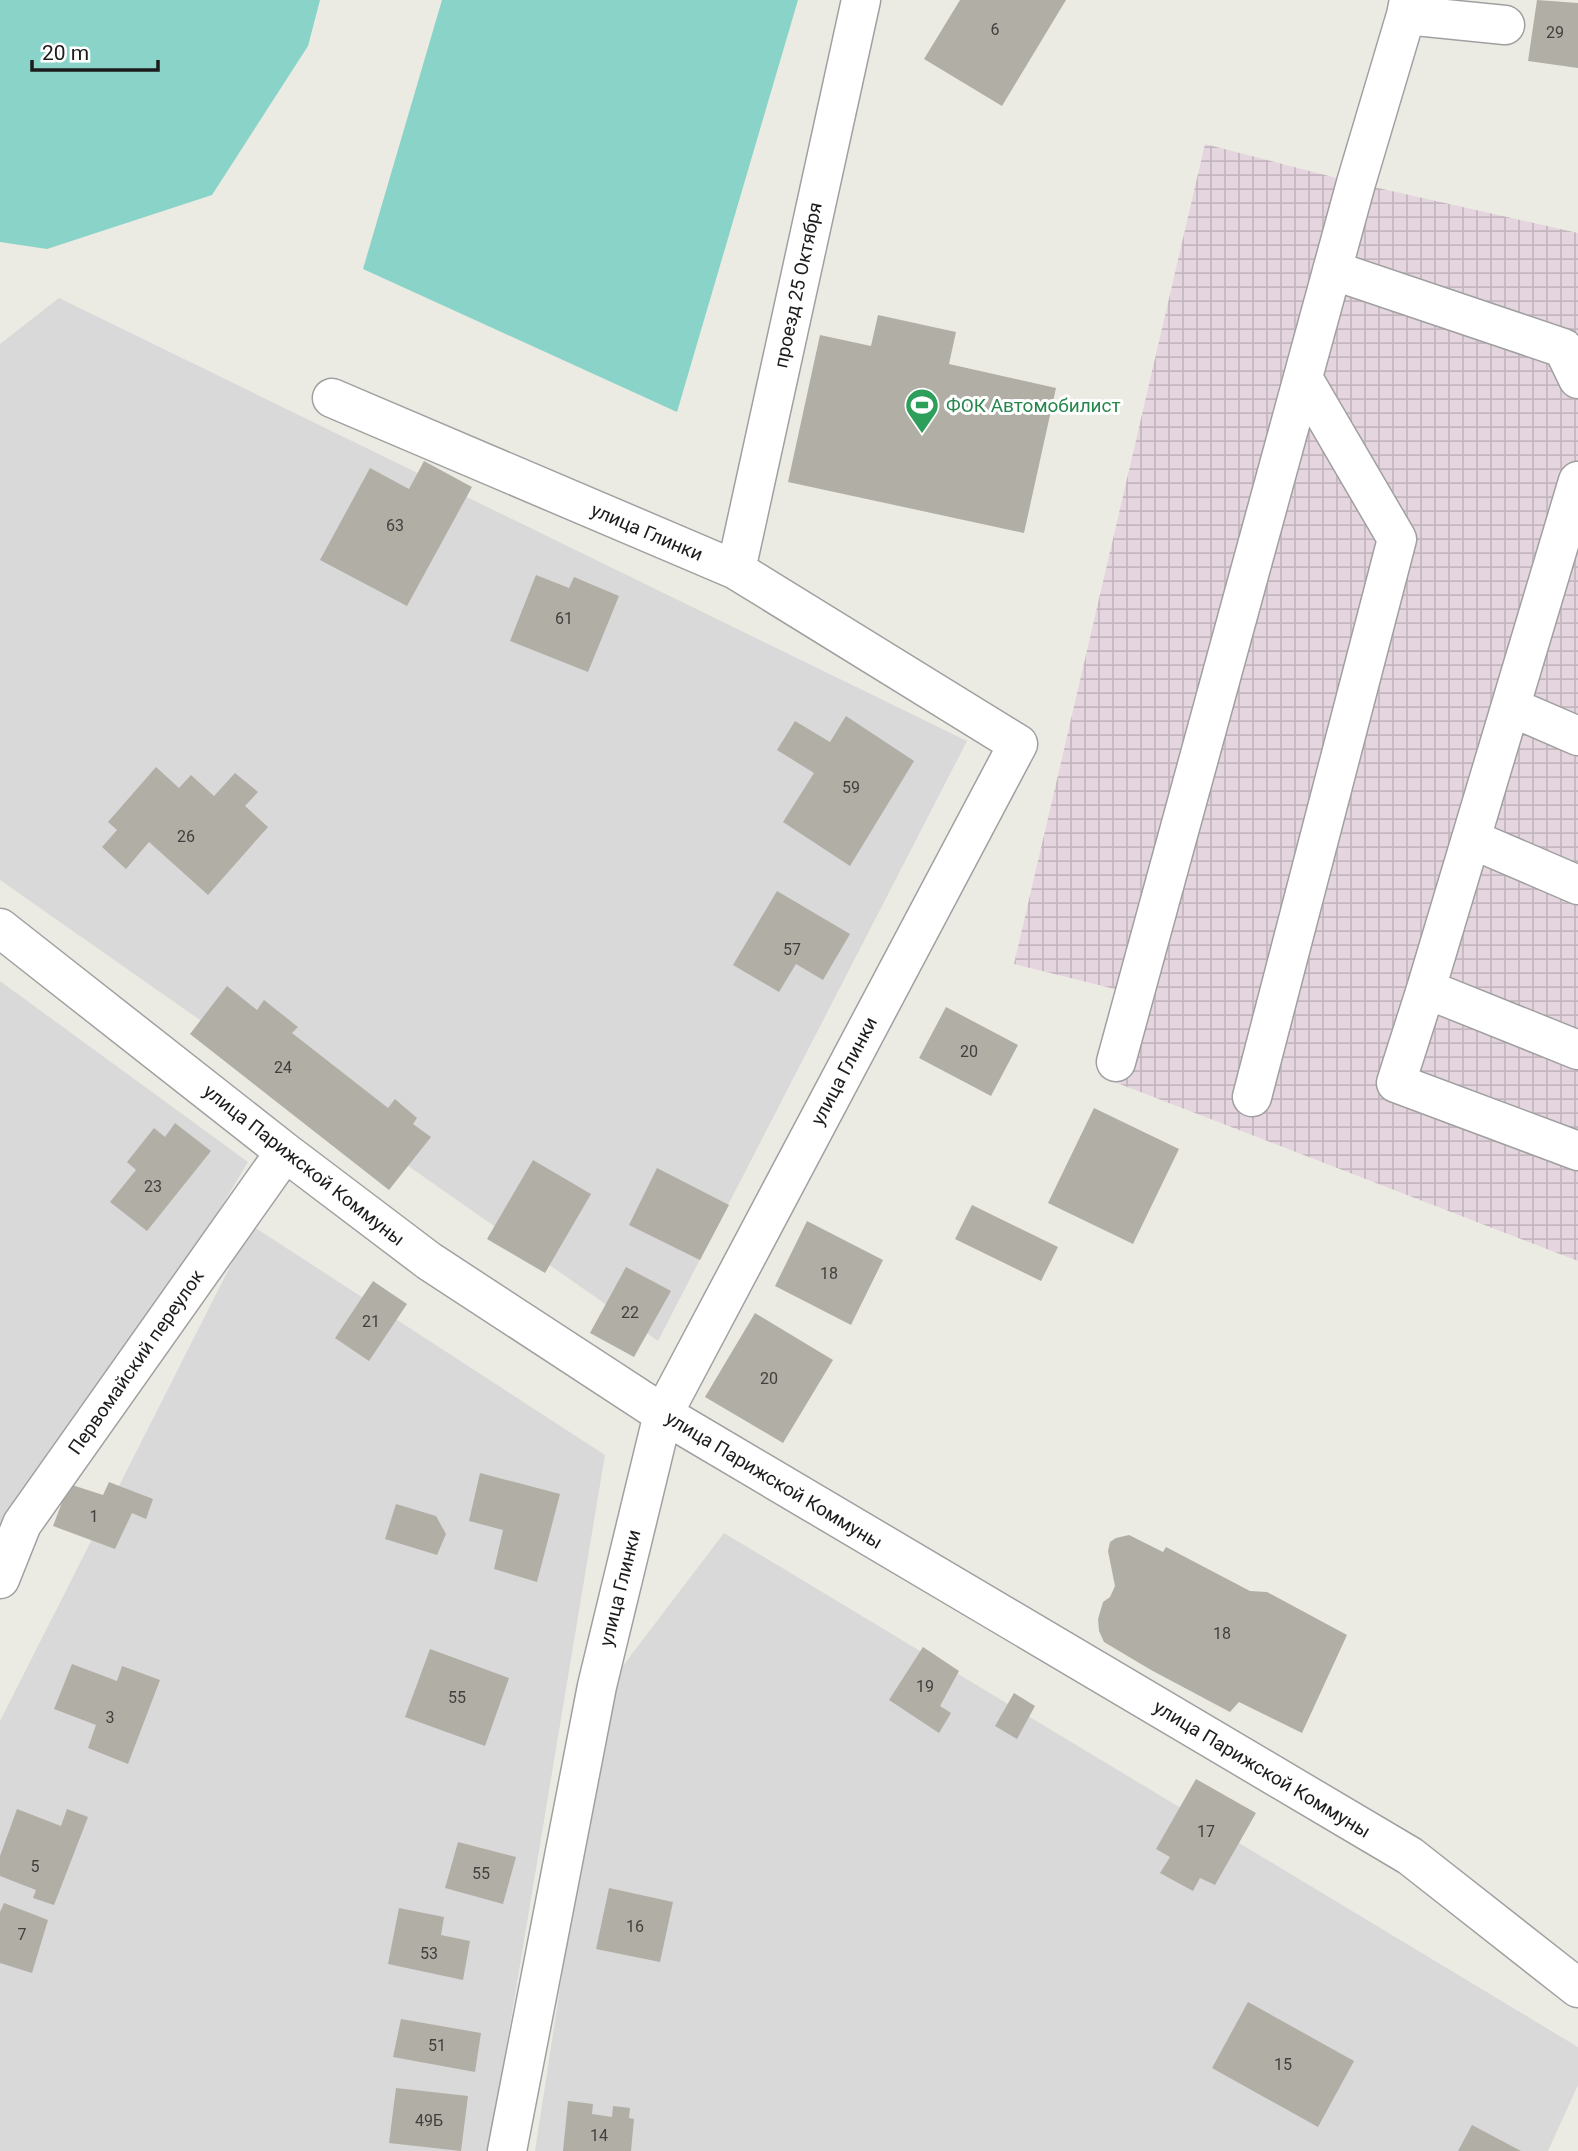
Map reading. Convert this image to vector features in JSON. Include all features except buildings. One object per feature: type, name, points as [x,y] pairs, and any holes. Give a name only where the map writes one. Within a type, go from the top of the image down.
[{"type":"street","name":"проезд 25 Октября","points":[[736,570],[861,0]]},
{"type":"street","points":[[1116,1062],[1367,143],[1407,7],[1505,25]]},
{"type":"street","points":[[1332,270],[1563,348],[1578,379]]},
{"type":"street","points":[[1252,1097],[1397,539],[1303,378]]},
{"type":"street","name":"улица Глинки","points":[[332,398],[736,570],[1017,744],[663,1414],[597,1686],[507,2151]]},
{"type":"street","points":[[1578,481],[1396,1083],[1578,1151]]},
{"type":"street","points":[[1511,707],[1578,736]]},
{"type":"street","points":[[1471,839],[1578,884]]},
{"type":"street","name":"улица Парижской Коммуны","points":[[0,928],[285,1152],[429,1261],[663,1414],[1410,1856],[1578,1987]]},
{"type":"street","points":[[1426,989],[1578,1050]]},
{"type":"street","name":"Первомайский переулок","points":[[0,1579],[22,1524],[285,1152]]},
{"type":"shaded area","points":[[0,0],[320,0],[308,46],[212,195],[47,249],[0,242]]},
{"type":"shaded area","points":[[442,0],[798,0],[677,412],[363,269]]},
{"type":"shaded area","points":[[1205,144],[1356,183],[1578,233],[1578,1261],[1112,1081],[1131,993],[1014,964]]},
{"type":"shaded area","points":[[59,298],[967,741],[658,1341],[0,880],[0,344]]},
{"type":"shaded area","points":[[0,981],[248,1162],[0,1576]]},
{"type":"shaded area","points":[[251,1225],[605,1455],[489,2151],[0,2151],[0,1721]]},
{"type":"shaded area","points":[[724,1533],[1578,2047],[1578,2085],[1548,2151],[535,2151],[606,1688]]},
{"type":"place","name":"ФОК Автомобилист","points":[[922,435]]}]
